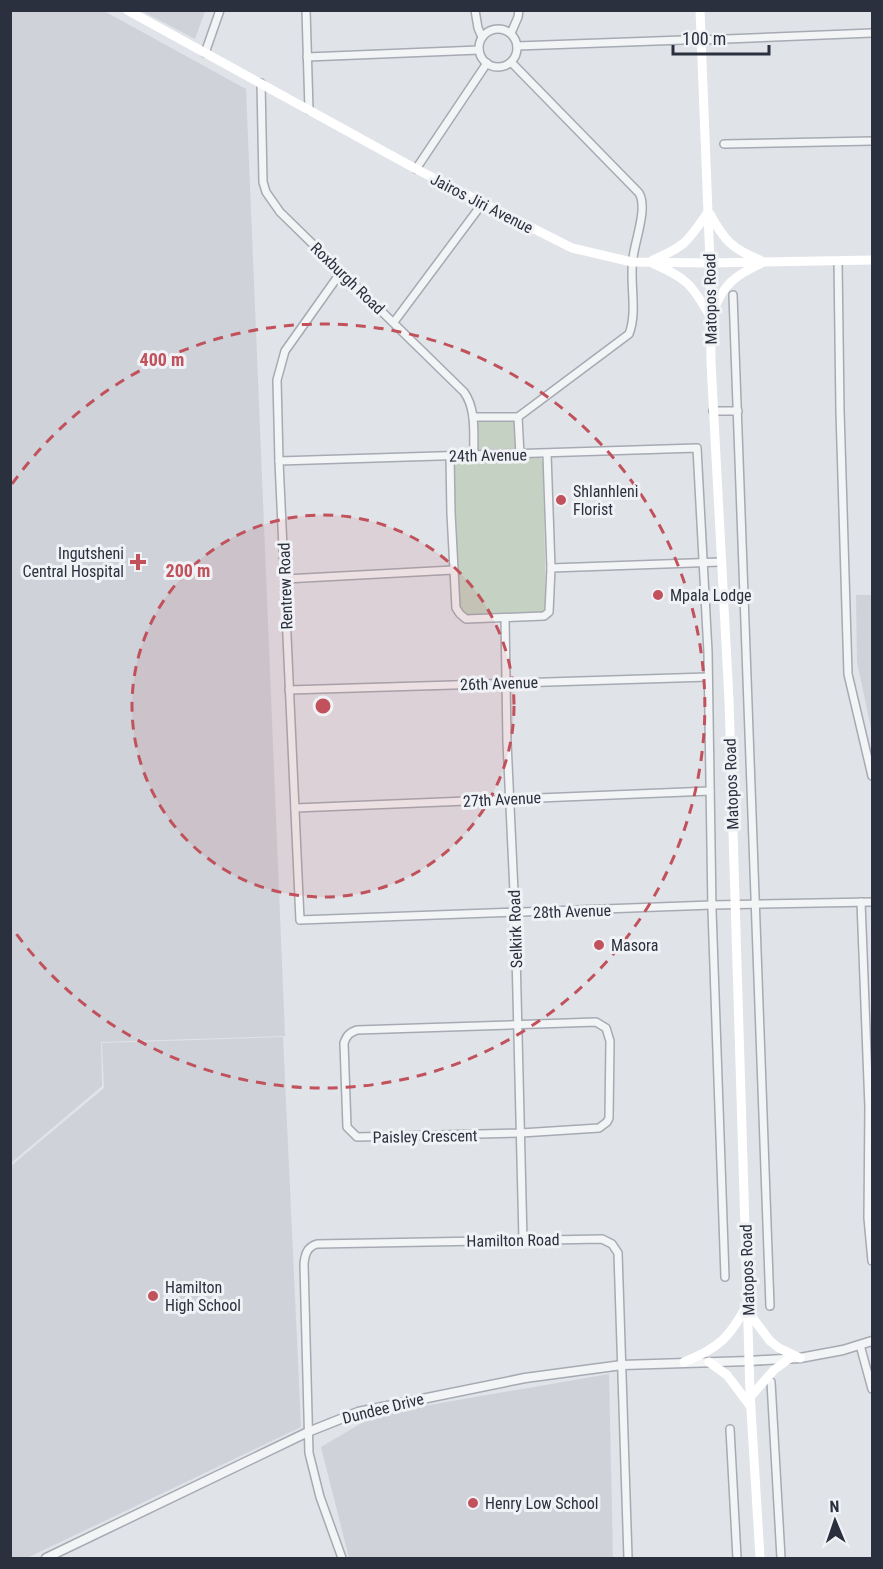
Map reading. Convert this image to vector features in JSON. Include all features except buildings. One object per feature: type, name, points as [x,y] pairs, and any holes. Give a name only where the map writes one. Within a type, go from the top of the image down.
[{"type":"main road","name":"Jairos Jiri Avenue","points":[[127,10],[416,169],[565,246],[632,262],[873,260]]},
{"type":"main road","name":"Matopos Road","points":[[700,10],[710,263],[712,411],[728,690],[749,1361],[760,1558]]},
{"type":"main road","points":[[648,262],[675,251],[688,241],[708,212],[726,239],[738,251],[765,262]]},
{"type":"main road","points":[[648,262],[687,281],[697,293],[711,318]]},
{"type":"main road","points":[[711,318],[718,300],[732,280],[765,262]]},
{"type":"main road","points":[[684,1362],[715,1347],[727,1337],[748,1308],[770,1341],[800,1358]]},
{"type":"main road","points":[[709,1362],[726,1375],[751,1401],[774,1370],[790,1359]]},
{"type":"street","points":[[205,54],[220,10]]},
{"type":"street","points":[[306,10],[309,110]]},
{"type":"street","points":[[475,10],[482,37]]},
{"type":"street","points":[[511,33],[519,10]]},
{"type":"street","points":[[496,29],[511,33],[517,46],[516,55],[511,62],[499,67],[487,63],[481,57],[479,50],[482,37],[490,30],[496,29]]},
{"type":"street","points":[[701,40],[873,33]]},
{"type":"street","points":[[517,46],[682,40]]},
{"type":"street","points":[[308,57],[479,50]]},
{"type":"street","points":[[473,417],[518,417],[629,334],[632,262],[644,203],[642,198],[511,62]]},
{"type":"street","points":[[416,169],[487,63]]},
{"type":"street","name":"Roxburgh Road","points":[[261,83],[263,182],[266,192],[280,212],[464,392],[471,404],[474,456]]},
{"type":"street","points":[[724,144],[873,141]]},
{"type":"street","points":[[394,322],[482,204]]},
{"type":"street","points":[[838,261],[848,674],[873,776]]},
{"type":"street","name":"Rentrew Road","points":[[300,920],[277,380],[285,351],[341,272]]},
{"type":"street","points":[[733,295],[770,1306]]},
{"type":"street","points":[[712,411],[738,411]]},
{"type":"street","points":[[518,417],[520,455]]},
{"type":"street","name":"24th Avenue","points":[[279,461],[697,448],[703,563]]},
{"type":"street","points":[[450,456],[456,608],[466,619],[548,614],[551,568],[547,454]]},
{"type":"street","points":[[551,568],[720,562]]},
{"type":"street","points":[[703,563],[725,1277]]},
{"type":"street","points":[[285,579],[453,570]]},
{"type":"street","name":"Selkirk Road","points":[[505,618],[523,1240]]},
{"type":"street","name":"26th Avenue","points":[[289,690],[708,677]]},
{"type":"street","name":"27th Avenue","points":[[295,808],[710,791]]},
{"type":"street","points":[[861,902],[869,1004],[870,1207],[873,1261]]},
{"type":"street","name":"28th Avenue","points":[[300,920],[712,905],[873,902]]},
{"type":"street","points":[[518,1024],[596,1022],[606,1028],[610,1041],[609,1118],[607,1122],[594,1130],[521,1133]]},
{"type":"street","name":"Paisley Crescent","points":[[518,1024],[357,1030],[348,1034],[344,1043],[346,1122],[349,1131],[357,1137],[521,1133]]},
{"type":"street","name":"Hamilton Road","points":[[308,1432],[304,1264],[307,1251],[317,1244],[602,1239],[616,1249],[618,1254],[622,1365]]},
{"type":"street","name":"Dundee Drive","points":[[46,1558],[308,1432],[358,1412],[525,1378],[622,1365],[800,1358],[873,1341]]},
{"type":"street","points":[[860,1345],[873,1389]]},
{"type":"street","points":[[622,1365],[628,1558]]},
{"type":"street","points":[[771,1382],[781,1558]]},
{"type":"street","points":[[730,1429],[737,1558]]},
{"type":"street","points":[[308,1432],[309,1452],[320,1497],[342,1558]]},
{"type":"shaded area","name":"Ingutsheni Central Hospital","points":[[11,10],[104,11],[246,89],[285,1036],[101,1042],[102,1086],[11,1163]]},
{"type":"shaded area","points":[[142,11],[205,11],[195,39]]},
{"type":"shaded area","points":[[856,595],[872,595],[872,733],[857,662]]},
{"type":"shaded area","name":"Hamilton High School","points":[[283,1037],[301,1427],[27,1558],[11,1558],[11,1166],[104,1088],[102,1043]]},
{"type":"shaded area","name":"Henry Low School","points":[[609,1374],[613,1558],[349,1558],[321,1447],[377,1414]]},
{"type":"green space","points":[[516,419],[516,452],[477,453],[476,420]]},
{"type":"green space","points":[[541,458],[546,607],[541,613],[467,615],[459,607],[454,463],[456,459]]},
{"type":"place","name":"Shlanhleni Florist","points":[[561,500]]},
{"type":"place","name":"Ingutsheni Central Hospital","points":[[138,562]]},
{"type":"place","name":"Mpala Lodge","points":[[658,595]]},
{"type":"place","name":"Masora","points":[[599,945]]},
{"type":"place","name":"Hamilton High School","points":[[153,1296]]},
{"type":"place","name":"Henry Low School","points":[[473,1503]]}]
